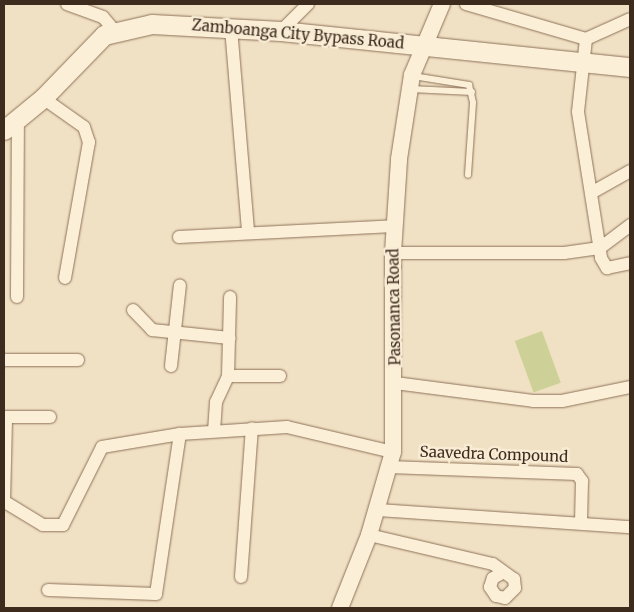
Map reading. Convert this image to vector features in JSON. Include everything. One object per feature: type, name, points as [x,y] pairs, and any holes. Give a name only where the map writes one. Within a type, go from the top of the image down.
[{"type":"main road","name":"Zamboanga City Bypass Road","points":[[11,125],[43,98],[94,42],[114,30],[152,24],[281,31],[630,67]]},
{"type":"street","points":[[67,4],[103,17],[114,30]]},
{"type":"street","points":[[281,31],[308,4]]},
{"type":"street","name":"Pasonanca Road","points":[[340,608],[370,535],[391,459],[395,383],[394,226],[411,82],[422,45],[442,4]]},
{"type":"street","points":[[466,4],[586,39],[630,19]]},
{"type":"street","points":[[231,28],[248,231]]},
{"type":"street","points":[[586,39],[578,112],[600,248],[607,268],[630,263]]},
{"type":"street","points":[[43,98],[84,128],[89,142],[65,278]]},
{"type":"street","points":[[11,125],[17,296]]},
{"type":"street","points":[[592,193],[630,171]]},
{"type":"street","points":[[393,253],[564,253],[600,248],[630,225]]},
{"type":"street","points":[[179,237],[248,231],[394,226]]},
{"type":"street","points":[[171,366],[180,285]]},
{"type":"street","points":[[214,431],[216,402],[228,376],[230,297]]},
{"type":"street","points":[[133,310],[147,328],[175,333],[230,338]]},
{"type":"street","points":[[4,360],[78,360]]},
{"type":"street","points":[[228,376],[280,376]]},
{"type":"street","points":[[395,383],[533,401],[562,401],[630,387]]},
{"type":"street","points":[[50,417],[5,418],[4,502],[43,526],[62,525],[102,447],[180,434],[214,431],[252,428],[304,430],[391,459]]},
{"type":"street","points":[[241,577],[252,428]]},
{"type":"street","points":[[48,590],[156,594],[180,434]]},
{"type":"street","name":"Saavedra Compound","points":[[391,459],[577,474],[582,481],[581,522]]},
{"type":"street","points":[[378,510],[581,522],[630,527]]},
{"type":"street","points":[[370,535],[487,561],[502,573],[490,582],[492,592],[498,603]]},
{"type":"lane","points":[[411,82],[472,92]]},
{"type":"lane","points":[[411,82],[465,82],[472,92],[468,175]]},
{"type":"green space","points":[[542,331],[561,383],[534,393],[515,341]]}]
